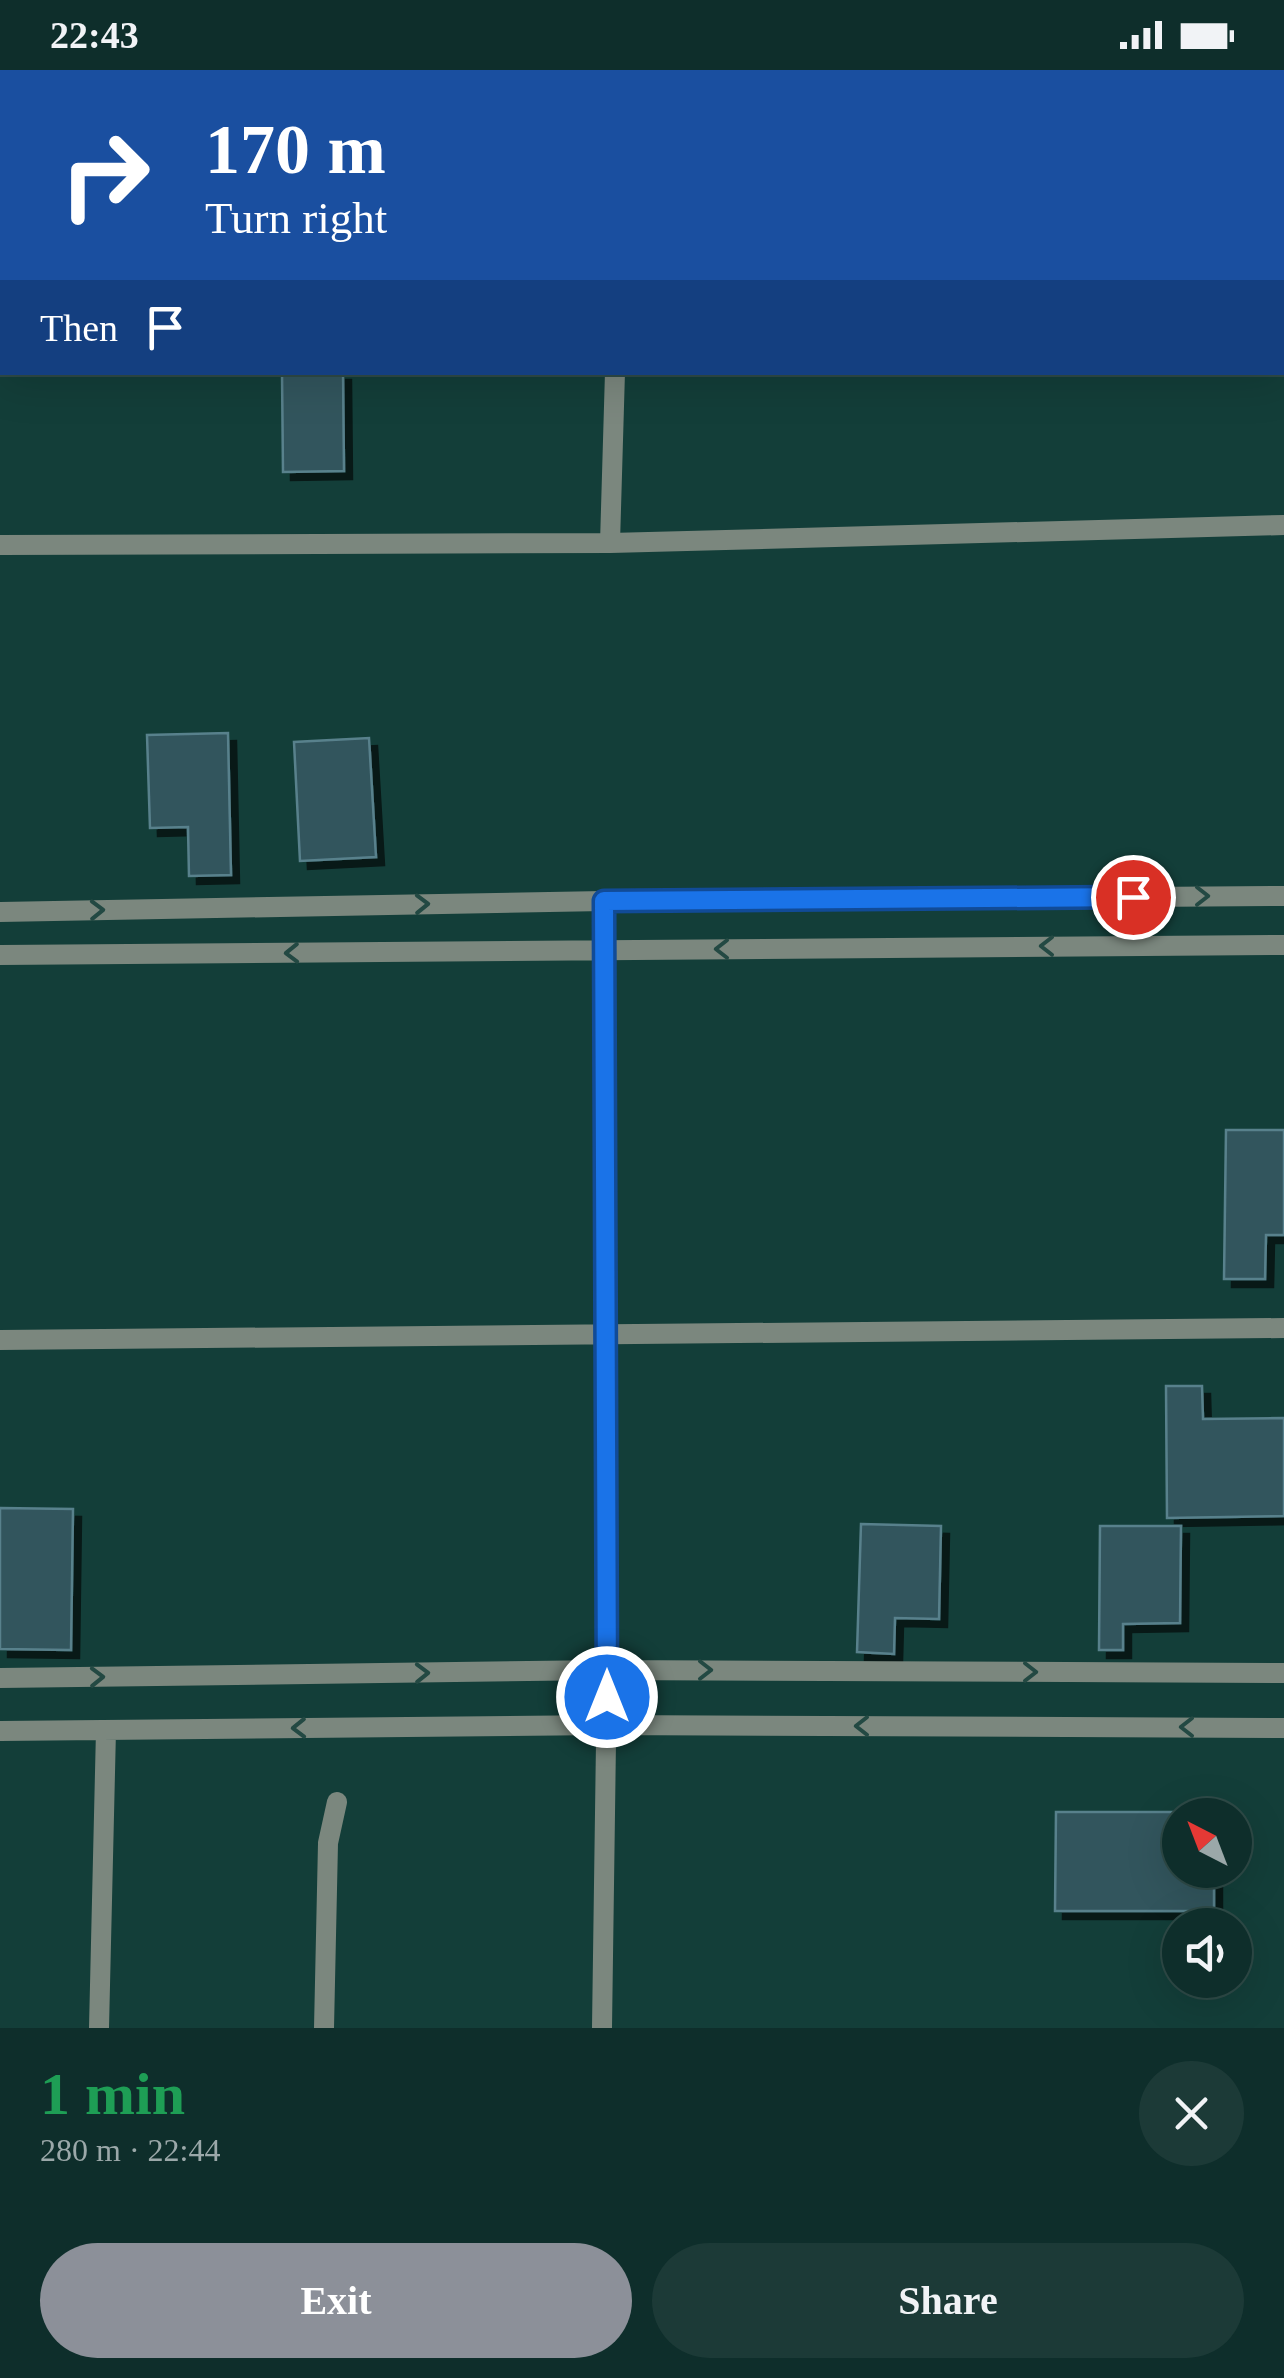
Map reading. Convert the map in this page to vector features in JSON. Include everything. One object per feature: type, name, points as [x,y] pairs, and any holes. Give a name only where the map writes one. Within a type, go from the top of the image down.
[{"type":"street","points":[[610,543],[616,375]]},
{"type":"street","points":[[0,545],[610,543],[1284,525]]},
{"type":"street","points":[[0,912],[604,901],[1284,896]]},
{"type":"street","points":[[602,2028],[607,1670],[604,901]]},
{"type":"street","points":[[0,955],[1284,945]]},
{"type":"street","points":[[0,1340],[1284,1328]]},
{"type":"street","points":[[0,1678],[607,1670],[1284,1673]]},
{"type":"street","points":[[0,1731],[606,1725],[1284,1728]]},
{"type":"street","points":[[99,2028],[106,1730]]},
{"type":"street","points":[[324,2028],[328,1843],[337,1802]]},
{"type":"building","points":[[282,375],[343,375],[344,471],[283,472]]},
{"type":"building","points":[[228,733],[231,875],[189,876],[188,827],[150,828],[147,735]]},
{"type":"building","points":[[369,738],[376,857],[300,861],[294,742]]},
{"type":"building","points":[[1226,1130],[1284,1130],[1284,1235],[1266,1235],[1265,1279],[1224,1279]]},
{"type":"building","points":[[1166,1386],[1202,1386],[1203,1419],[1284,1418],[1284,1516],[1167,1518]]},
{"type":"building","points":[[0,1508],[73,1509],[71,1650],[0,1649]]},
{"type":"building","points":[[861,1524],[941,1526],[939,1619],[895,1618],[894,1654],[857,1652]]},
{"type":"building","points":[[1100,1526],[1181,1526],[1180,1623],[1123,1624],[1123,1650],[1099,1650]]},
{"type":"building","points":[[1056,1812],[1162,1812],[1162,1888],[1214,1888],[1214,1908],[1055,1911]]},
{"type":"route","points":[[607,1697],[604,901],[1133,897]]}]
